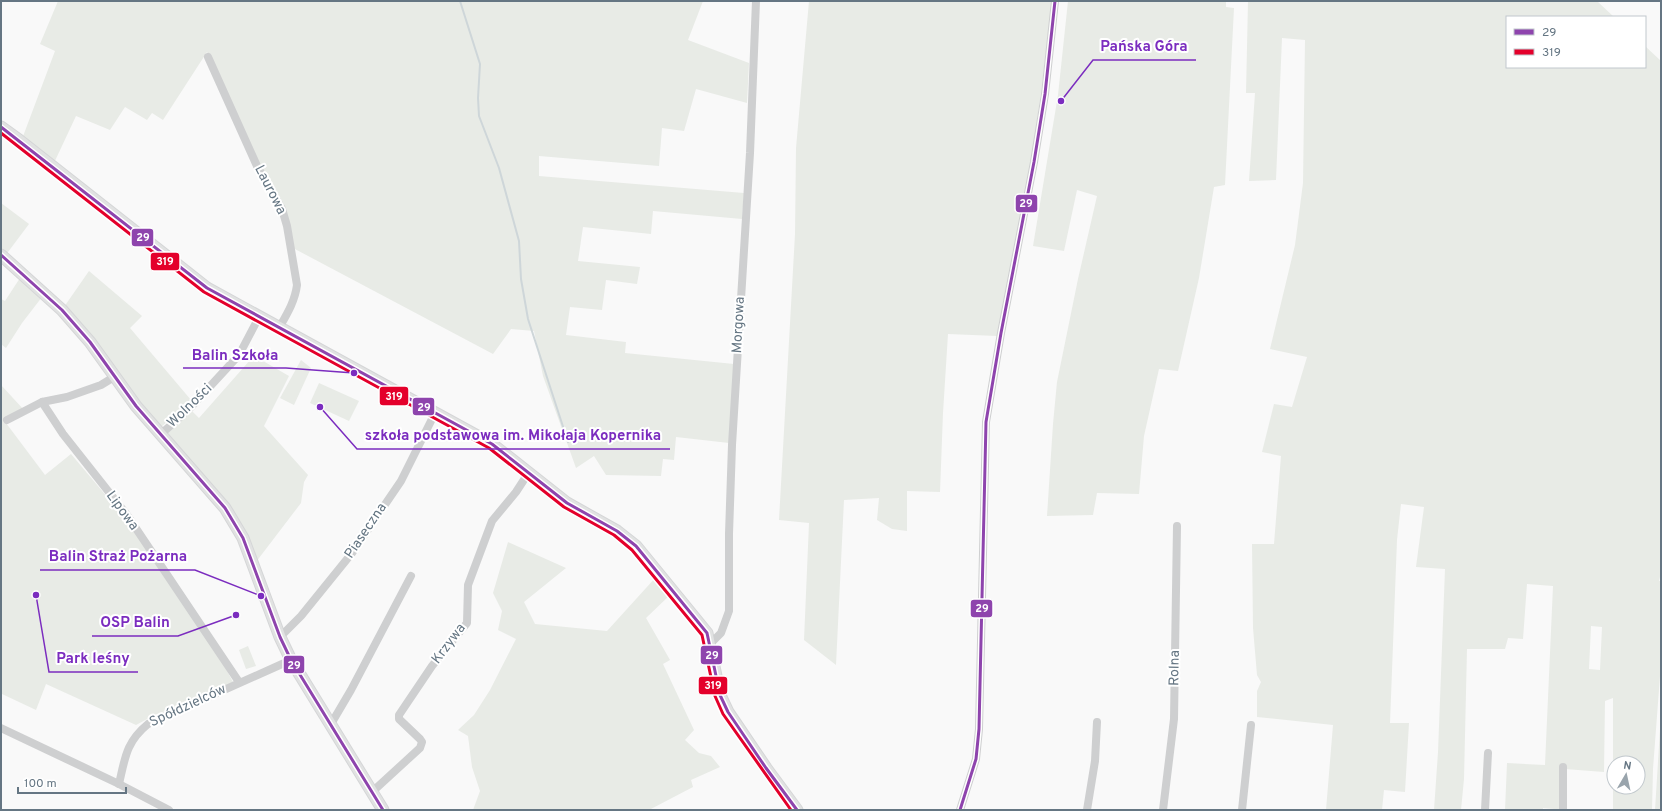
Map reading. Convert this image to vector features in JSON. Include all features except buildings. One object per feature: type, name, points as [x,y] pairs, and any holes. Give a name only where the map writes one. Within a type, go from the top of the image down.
[{"type":"street","name":"Morgowa","points":[[710,644],[721,633],[729,611],[729,534],[732,445],[750,152],[756,1]]},
{"type":"street","points":[[960,810],[976,759],[979,729],[986,422],[995,362],[1034,162],[1045,94],[1055,1]]},
{"type":"street","name":"Laurowa","points":[[208,57],[257,166],[282,209],[287,226],[297,285],[291,306],[279,328]]},
{"type":"street","points":[[1,127],[20,140],[191,276],[224,298],[492,444],[567,503],[617,530],[636,546],[707,633],[720,696],[728,712],[797,810]]},
{"type":"street","points":[[1,255],[62,310],[90,342],[114,376],[160,435],[221,504],[237,527],[280,637],[291,660],[382,810]]},
{"type":"street","name":"Wolności","points":[[160,435],[191,407],[239,355],[259,317]]},
{"type":"street","points":[[7,420],[42,402],[68,397],[101,385],[114,376]]},
{"type":"street","name":"Lipowa","points":[[42,402],[63,434],[127,515],[239,682]]},
{"type":"street","name":"Piaseczna","points":[[280,637],[325,589],[352,552],[400,480],[435,413]]},
{"type":"street","name":"Krzywa","points":[[372,792],[420,748],[422,742],[399,719],[399,715],[432,666],[467,623],[468,585],[492,521],[516,492],[529,472]]},
{"type":"street","name":"Rolna","points":[[1163,810],[1174,719],[1177,526]]},
{"type":"street","points":[[330,724],[351,690],[411,576]]},
{"type":"street","name":"Spółdzielców","points":[[119,784],[128,747],[139,731],[148,724],[291,660]]},
{"type":"street","points":[[1087,810],[1096,761],[1097,722]]},
{"type":"street","points":[[1242,810],[1251,724]]},
{"type":"street","points":[[1,728],[119,784],[169,810]]},
{"type":"street","points":[[1485,810],[1488,753]]},
{"type":"street","points":[[1563,767],[1563,810]]},
{"type":"shaded area","points":[[58,1],[703,1],[688,40],[749,63],[747,103],[696,89],[684,131],[662,128],[659,166],[539,156],[539,176],[744,193],[742,219],[653,211],[651,234],[583,227],[578,261],[640,267],[637,284],[606,280],[602,310],[570,307],[566,335],[626,342],[625,353],[734,364],[729,443],[676,437],[674,460],[663,459],[661,476],[606,475],[594,456],[576,468],[543,376],[534,331],[511,329],[493,354],[293,248],[289,227],[207,52],[163,120],[152,113],[147,120],[125,107],[110,130],[76,116],[54,163],[22,139],[55,51],[40,44]]},
{"type":"shaded area","points":[[809,1],[1052,1],[1031,162],[997,336],[948,334],[940,492],[907,491],[907,531],[892,529],[877,520],[879,498],[844,500],[836,665],[804,640],[809,523],[779,520],[795,234],[796,148]]},
{"type":"shaded area","points":[[1068,1],[1226,1],[1226,7],[1234,8],[1225,185],[1214,187],[1199,278],[1178,371],[1159,369],[1144,436],[1139,494],[1097,493],[1093,515],[1047,516],[1057,382],[1097,196],[1077,190],[1064,251],[1033,246],[1058,95]]},
{"type":"shaded area","points":[[1248,1],[1597,1],[1613,16],[1506,16],[1506,68],[1646,68],[1646,47],[1661,61],[1661,573],[1659,581],[1661,581],[1661,663],[1653,769],[1652,810],[1613,810],[1613,795],[1646,795],[1646,755],[1613,755],[1613,698],[1605,701],[1604,772],[1565,769],[1565,810],[1543,808],[1543,810],[1505,810],[1507,763],[1545,765],[1553,586],[1527,584],[1523,639],[1508,638],[1505,649],[1467,649],[1464,779],[1461,810],[1434,810],[1438,752],[1445,569],[1416,567],[1424,507],[1401,504],[1397,540],[1390,723],[1409,723],[1405,792],[1384,790],[1382,810],[1326,810],[1333,725],[1257,717],[1257,691],[1261,682],[1257,675],[1253,628],[1252,544],[1274,544],[1281,456],[1262,452],[1274,404],[1292,407],[1307,357],[1270,349],[1295,245],[1303,183],[1305,40],[1282,38],[1276,180],[1249,181],[1255,93],[1246,93]],"holes":[[[1591,626],[1602,627],[1600,670],[1589,669]]]},
{"type":"shaded area","points":[[1,203],[29,224],[5,256],[1,252]]},
{"type":"shaded area","points":[[89,271],[142,316],[130,328],[191,400],[160,428],[64,307]]},
{"type":"shaded area","points":[[20,278],[42,297],[22,323],[6,348],[1,344],[1,299],[5,301]]},
{"type":"shaded area","points":[[246,351],[289,376],[264,426],[308,475],[304,482],[301,503],[256,562],[246,538],[165,434],[192,411],[199,418],[251,359]]},
{"type":"shaded area","points":[[301,360],[311,368],[294,405],[280,398]]},
{"type":"shaded area","points":[[319,383],[359,401],[349,421],[310,403]]},
{"type":"shaded area","points":[[1,385],[24,410],[6,423],[45,475],[71,454],[135,530],[191,604],[233,682],[151,717],[136,725],[46,684],[36,710],[2,694],[1,695]]},
{"type":"shaded area","points":[[508,542],[566,568],[524,602],[535,624],[607,631],[656,577],[670,595],[646,618],[670,660],[663,664],[694,730],[685,740],[699,753],[711,756],[720,767],[691,780],[693,787],[649,810],[473,810],[480,791],[472,767],[468,736],[458,730],[474,715],[490,690],[516,639],[498,630],[502,611],[493,593]]},
{"type":"shaded area","points":[[248,646],[256,666],[246,669],[239,650]]},
{"type":"shaded area","points":[[1661,713],[1661,810],[1655,810]]},
{"type":"waterway","points":[[460,1],[480,64],[478,98],[479,116],[499,168],[519,241],[521,279],[528,319],[568,442]]},
{"type":"transit line","name":"29","points":[[960,810],[976,759],[979,729],[986,422],[1001,333],[1034,162],[1045,94],[1055,1]]},
{"type":"transit line","name":"29","points":[[1,127],[207,288],[492,444],[567,503],[617,531],[636,546],[707,633],[720,695],[728,712],[797,810]]},
{"type":"transit line","name":"319","points":[[1,133],[204,292],[489,448],[564,507],[614,535],[632,550],[702,635],[715,696],[723,714],[791,810]]},
{"type":"transit line","name":"29","points":[[1,255],[62,310],[90,342],[136,406],[225,508],[243,538],[280,637],[291,660],[383,810]]},
{"type":"place","name":"Pańska Góra","points":[[1061,101]]},
{"type":"place","name":"Balin Szkoła","points":[[354,373]]},
{"type":"place","name":"szkoła podstawowa im. Mikołaja Kopernika","points":[[320,407]]},
{"type":"place","name":"Park leśny","points":[[36,595]]},
{"type":"place","name":"Balin Straż Pożarna","points":[[261,596]]},
{"type":"place","name":"OSP Balin","points":[[236,615]]}]
